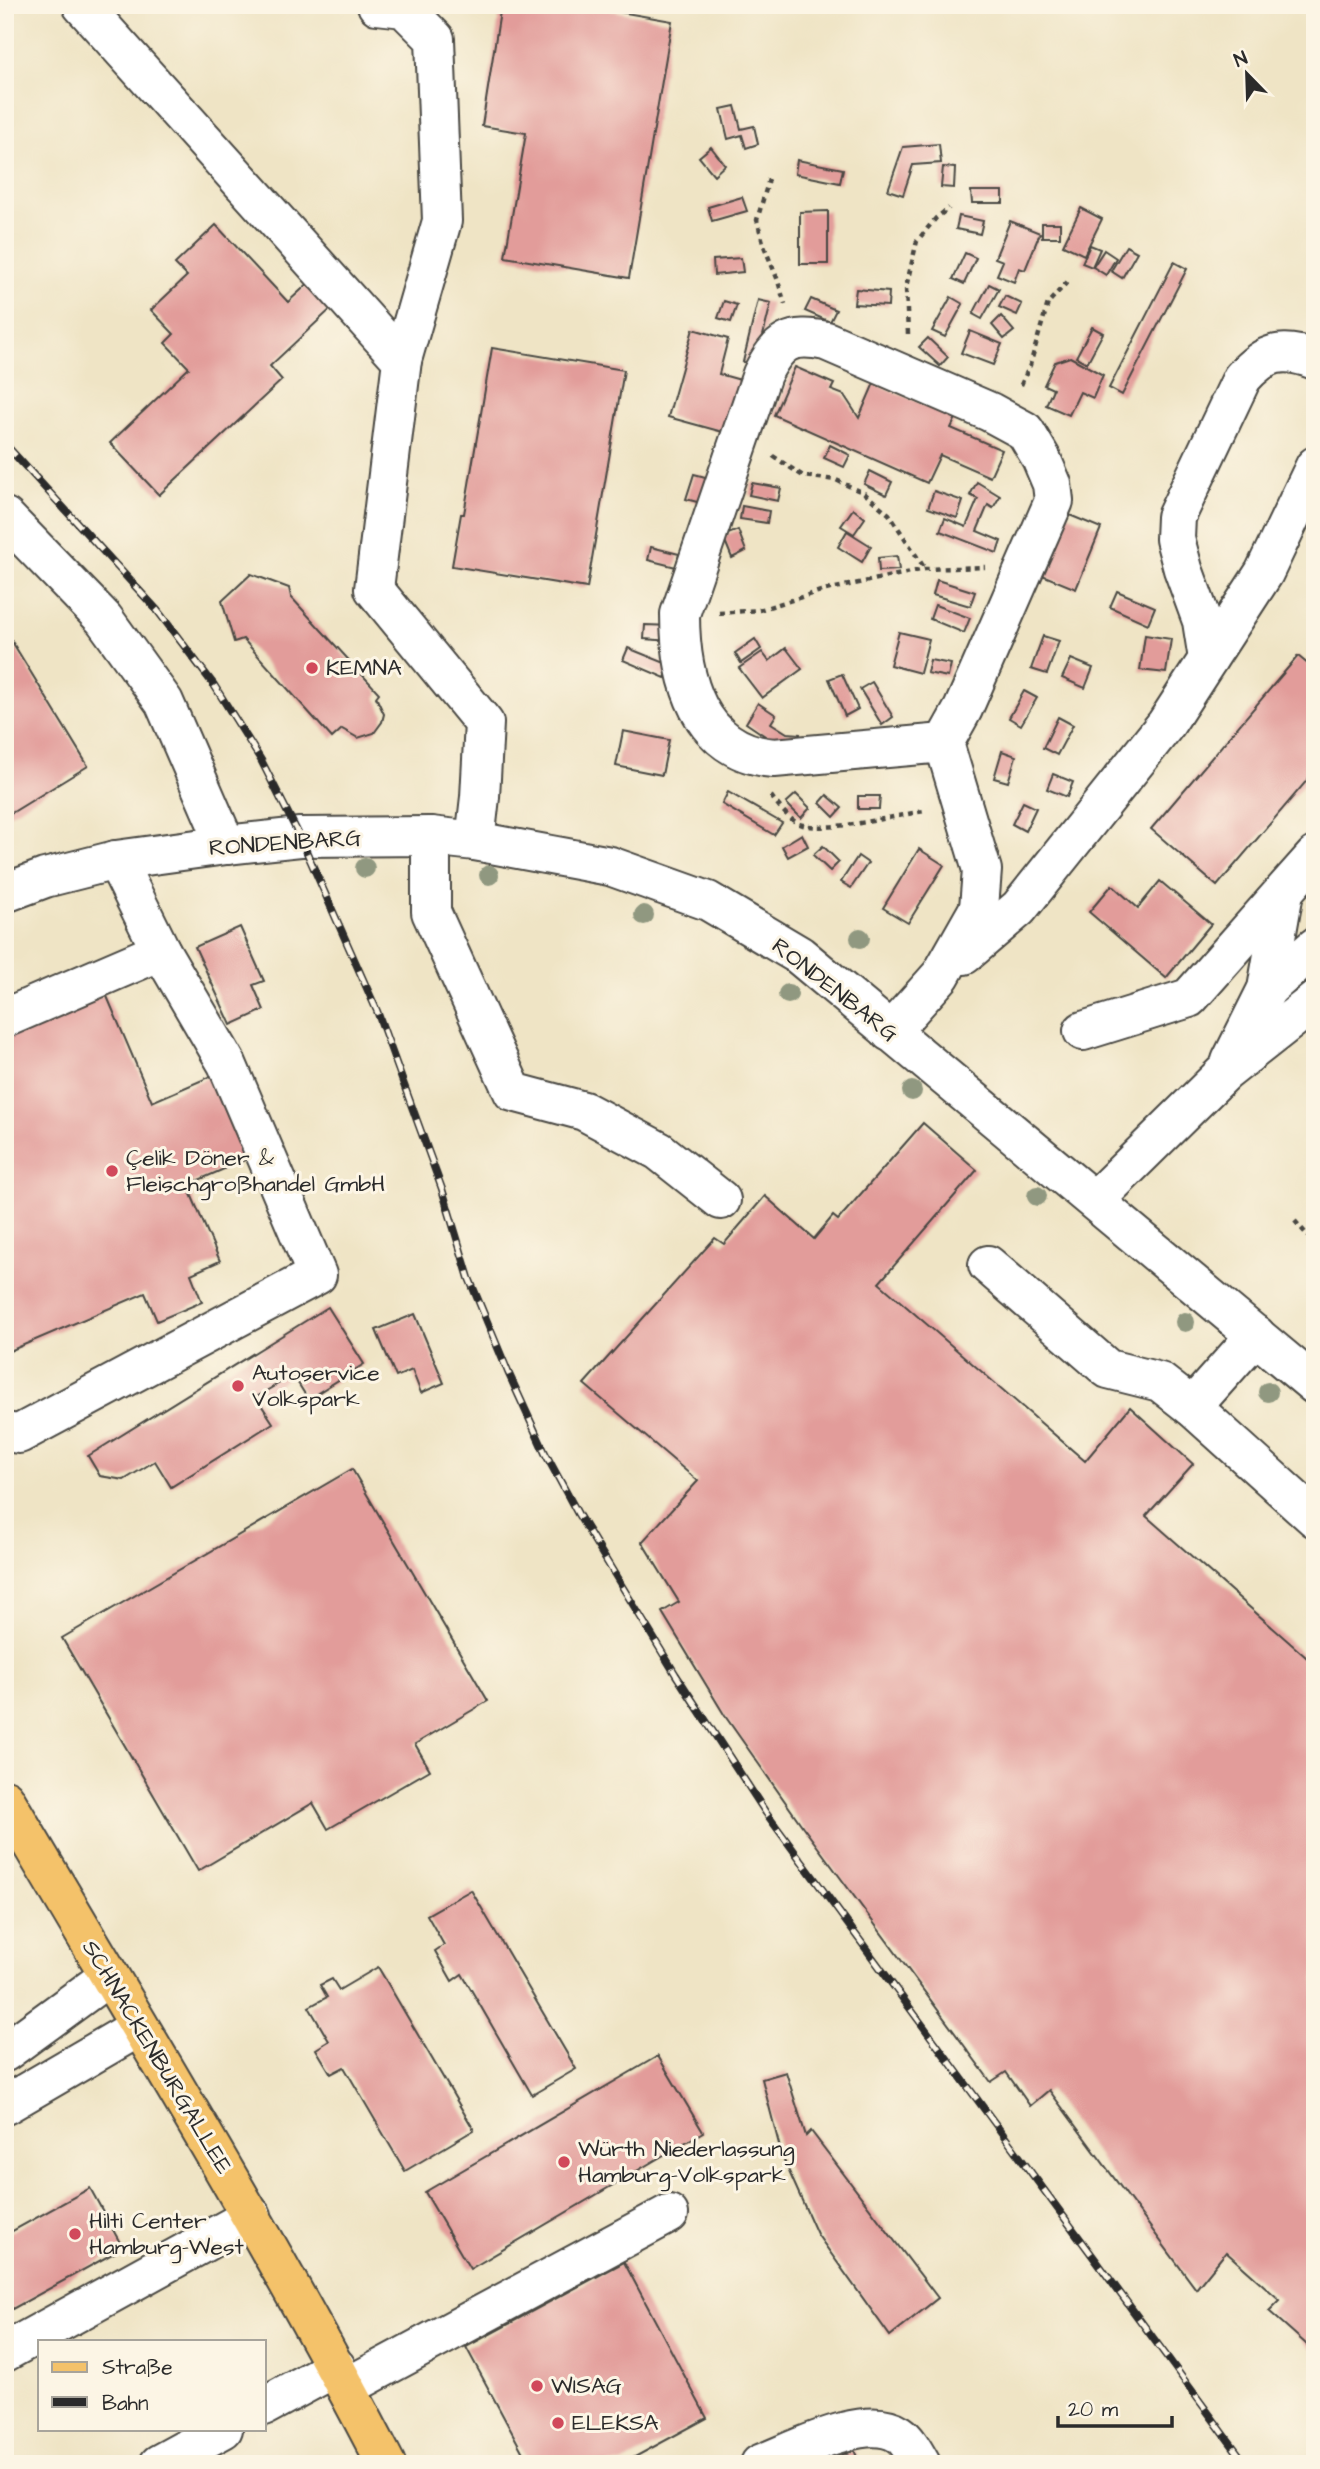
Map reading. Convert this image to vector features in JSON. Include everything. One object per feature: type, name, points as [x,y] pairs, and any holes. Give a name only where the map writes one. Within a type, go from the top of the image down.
[{"type":"main road","name":"SCHNACKENBURGALLEE","points":[[5,1799],[252,2216],[342,2377],[386,2464]]},
{"type":"street","points":[[82,5],[402,360]]},
{"type":"street","points":[[377,5],[404,8],[435,39],[442,221],[402,360],[374,589],[484,723],[475,841]]},
{"type":"street","points":[[941,975],[979,908],[982,870],[944,743],[963,709],[1054,501],[1052,484],[1041,458],[1024,430],[826,341],[805,337],[785,342],[772,355],[762,374],[680,614],[680,645],[685,674],[697,705],[715,731],[735,748],[755,756],[775,758],[944,743]]},
{"type":"street","points":[[1208,659],[1202,621],[1175,540],[1176,517],[1242,378],[1257,362],[1276,353],[1296,353],[1315,360]]},
{"type":"street","points":[[890,1032],[941,975],[1018,908],[1166,724],[1264,573],[1315,466]]},
{"type":"street","points":[[5,517],[104,620],[164,702],[226,845]]},
{"type":"street","points":[[431,836],[431,912],[513,1093],[584,1111],[659,1151],[721,1200]]},
{"type":"street","name":"RONDENBARG","points":[[5,893],[45,878],[116,860],[226,845],[300,837],[431,836],[475,841],[610,866],[708,901],[799,955],[1315,1385]]},
{"type":"street","points":[[1083,1031],[1189,998],[1315,856]]},
{"type":"street","points":[[5,1432],[19,1433],[317,1275],[227,1063],[161,951],[116,860]]},
{"type":"street","points":[[1225,1072],[1267,989],[1284,892]]},
{"type":"street","points":[[1267,989],[1315,947]]},
{"type":"street","points":[[5,1018],[161,951]]},
{"type":"street","points":[[1095,1200],[1225,1072],[1315,1001]]},
{"type":"street","points":[[988,1265],[1108,1369],[1160,1382],[1192,1407],[1315,1518]]},
{"type":"street","points":[[1192,1407],[1256,1335]]},
{"type":"street","points":[[5,2052],[109,1976]]},
{"type":"street","points":[[5,2105],[139,2026]]},
{"type":"street","points":[[266,2405],[342,2377],[669,2214]]},
{"type":"street","points":[[5,2352],[252,2216]]},
{"type":"street","points":[[760,2464],[846,2431],[886,2428],[901,2435],[921,2464]]},
{"type":"street","points":[[159,2464],[221,2430]]},
{"type":"path","points":[[769,178],[757,220],[795,339]]},
{"type":"path","points":[[908,377],[906,287],[917,241],[948,208]]},
{"type":"path","points":[[1004,420],[1030,365],[1048,303],[1070,279]]},
{"type":"path","points":[[743,432],[803,476],[836,480],[864,493],[889,514],[925,569]]},
{"type":"path","points":[[686,599],[720,613],[759,610],[821,591],[925,569],[1026,566]]},
{"type":"path","points":[[755,756],[766,789],[782,811],[802,825],[838,825],[962,804]]},
{"type":"path","points":[[1295,1221],[1315,1244]]},
{"type":"building","points":[[501,5],[580,5],[672,21],[629,278],[505,257],[526,133],[482,126]]},
{"type":"building","points":[[735,106],[741,129],[754,126],[758,144],[746,148],[742,135],[728,139],[721,109]]},
{"type":"building","points":[[939,144],[941,163],[913,165],[903,195],[888,190],[903,147]]},
{"type":"building","points":[[711,147],[725,165],[714,175],[699,157]]},
{"type":"building","points":[[797,160],[843,169],[840,183],[795,174]]},
{"type":"building","points":[[943,167],[955,168],[954,188],[941,187]]},
{"type":"building","points":[[971,191],[1003,191],[1003,203],[972,203]]},
{"type":"building","points":[[742,197],[747,211],[712,221],[708,207]]},
{"type":"building","points":[[1081,208],[1102,219],[1084,255],[1063,245]]},
{"type":"building","points":[[828,211],[828,264],[800,264],[800,212]]},
{"type":"building","points":[[959,216],[983,221],[980,234],[956,229]]},
{"type":"building","points":[[1010,221],[1040,233],[1025,270],[1019,268],[1014,282],[997,275],[1003,261],[995,258]]},
{"type":"building","points":[[1042,223],[1060,223],[1060,237],[1042,237]]},
{"type":"building","points":[[216,225],[288,302],[312,280],[335,305],[270,366],[282,380],[159,495],[110,443],[189,368],[165,343],[174,334],[151,310],[187,276],[175,264]]},
{"type":"building","points":[[1090,245],[1100,249],[1092,267],[1082,263]]},
{"type":"building","points":[[1126,246],[1137,252],[1122,278],[1111,271]]},
{"type":"building","points":[[1104,250],[1116,258],[1106,275],[1093,267]]},
{"type":"building","points":[[965,253],[976,258],[964,284],[953,279]]},
{"type":"building","points":[[741,258],[743,272],[714,275],[713,260]]},
{"type":"building","points":[[1174,262],[1187,269],[1122,395],[1109,388]]},
{"type":"building","points":[[989,284],[999,289],[982,319],[973,314]]},
{"type":"building","points":[[856,289],[889,292],[888,306],[854,304]]},
{"type":"building","points":[[1005,296],[1022,304],[1017,315],[999,307]]},
{"type":"building","points":[[951,297],[963,304],[945,337],[932,331]]},
{"type":"building","points":[[811,299],[836,310],[830,322],[805,311]]},
{"type":"building","points":[[758,300],[771,303],[756,364],[743,362]]},
{"type":"building","points":[[724,301],[737,305],[731,322],[718,318]]},
{"type":"building","points":[[1001,316],[1014,331],[1004,339],[992,325]]},
{"type":"building","points":[[1092,327],[1103,333],[1087,363],[1076,357]]},
{"type":"building","points":[[693,329],[728,339],[719,374],[744,381],[730,434],[668,417]]},
{"type":"building","points":[[970,331],[1002,344],[993,365],[961,353]]},
{"type":"building","points":[[928,338],[948,357],[940,366],[919,347]]},
{"type":"building","points":[[492,348],[624,370],[587,588],[452,566],[461,514],[464,514]]},
{"type":"building","points":[[1070,357],[1103,375],[1093,398],[1080,392],[1069,415],[1046,405],[1053,389],[1044,385],[1055,362]]},
{"type":"building","points":[[795,367],[834,384],[831,390],[844,395],[859,418],[874,383],[956,418],[951,428],[1002,450],[990,477],[940,455],[927,483],[774,415]]},
{"type":"building","points":[[830,445],[850,455],[844,467],[824,458]]},
{"type":"building","points":[[870,471],[892,482],[886,495],[864,484]]},
{"type":"building","points":[[694,474],[709,478],[701,503],[686,499]]},
{"type":"building","points":[[977,482],[1000,496],[993,508],[988,505],[977,531],[1001,541],[997,553],[940,531],[945,518],[966,527],[978,499],[970,495]]},
{"type":"building","points":[[752,483],[781,488],[778,501],[749,495]]},
{"type":"building","points":[[934,491],[963,501],[957,518],[928,508]]},
{"type":"building","points":[[742,506],[769,511],[767,523],[740,519]]},
{"type":"building","points":[[853,509],[865,518],[854,534],[841,526]]},
{"type":"building","points":[[1067,514],[1101,528],[1076,589],[1042,575]]},
{"type":"building","points":[[738,530],[746,551],[732,558],[723,536]]},
{"type":"building","points":[[847,531],[871,546],[862,562],[838,547]]},
{"type":"building","points":[[651,547],[679,554],[676,567],[648,560]]},
{"type":"building","points":[[897,556],[899,570],[879,571],[878,558]]},
{"type":"building","name":"KEMNA","points":[[251,574],[289,588],[291,597],[379,693],[376,697],[384,714],[374,733],[358,738],[342,729],[332,738],[243,639],[234,642],[222,601]]},
{"type":"building","points":[[937,580],[975,592],[970,606],[933,595]]},
{"type":"building","points":[[1117,591],[1155,607],[1148,624],[1110,607]]},
{"type":"building","points":[[935,605],[970,618],[964,633],[930,619]]},
{"type":"building","points":[[645,625],[672,626],[671,641],[644,639]]},
{"type":"building","points":[[5,630],[88,766],[5,817]]},
{"type":"building","points":[[899,632],[929,639],[920,673],[890,665]]},
{"type":"building","points":[[1145,635],[1171,639],[1166,673],[1140,670]]},
{"type":"building","points":[[1043,636],[1059,641],[1047,674],[1031,669]]},
{"type":"building","points":[[755,639],[761,649],[741,663],[735,653]]},
{"type":"building","points":[[628,648],[670,665],[665,678],[623,660]]},
{"type":"building","points":[[786,648],[802,669],[762,698],[739,668],[762,652],[769,661]]},
{"type":"building","points":[[1298,656],[1315,670],[1315,771],[1217,886],[1151,829]]},
{"type":"building","points":[[1071,659],[1093,668],[1085,688],[1062,678]]},
{"type":"building","points":[[930,660],[951,664],[948,677],[927,673]]},
{"type":"building","points":[[842,674],[858,709],[845,716],[829,679]]},
{"type":"building","points":[[872,682],[893,717],[882,725],[860,689]]},
{"type":"building","points":[[1024,691],[1037,698],[1021,725],[1009,718]]},
{"type":"building","points":[[758,703],[776,715],[771,723],[787,733],[800,734],[799,747],[780,746],[746,723]]},
{"type":"building","points":[[1058,717],[1073,725],[1057,755],[1043,748]]},
{"type":"building","points":[[623,731],[669,740],[662,775],[616,766]]},
{"type":"building","points":[[1002,751],[1016,756],[1008,782],[994,778]]},
{"type":"building","points":[[1053,774],[1073,782],[1067,797],[1047,789]]},
{"type":"building","points":[[728,792],[782,823],[774,835],[722,804]]},
{"type":"building","points":[[796,794],[810,808],[801,818],[786,803]]},
{"type":"building","points":[[827,795],[842,808],[834,817],[820,803]]},
{"type":"building","points":[[858,796],[880,796],[879,809],[858,809]]},
{"type":"building","points":[[1023,802],[1036,808],[1025,831],[1012,824]]},
{"type":"building","points":[[802,834],[808,846],[788,857],[782,846]]},
{"type":"building","points":[[823,846],[839,862],[830,871],[813,855]]},
{"type":"building","points":[[919,849],[944,865],[908,923],[883,908]]},
{"type":"building","points":[[858,856],[868,863],[851,888],[841,882]]},
{"type":"building","points":[[1160,881],[1211,924],[1166,978],[1089,912],[1112,885],[1138,908]]},
{"type":"building","points":[[240,927],[264,981],[253,985],[264,1010],[231,1025],[195,947]]},
{"type":"building","name":"Çelik Döner & Fleischgroßhandel GmbH","points":[[106,994],[152,1102],[216,1074],[252,1157],[187,1185],[220,1261],[191,1274],[202,1302],[157,1321],[145,1293],[5,1353],[5,1037]]},
{"type":"building","points":[[923,1123],[977,1170],[879,1283],[1085,1461],[1130,1407],[1193,1464],[1146,1516],[1315,1665],[1315,2352],[1269,2311],[1280,2300],[1226,2252],[1196,2289],[1049,2090],[1030,2106],[1006,2072],[991,2082],[803,1827],[725,1716],[662,1612],[679,1602],[642,1542],[698,1481],[584,1384],[715,1238],[724,1244],[765,1196],[814,1239],[833,1216],[838,1220]]},
{"type":"building","name":"Autoservice Volkspark","points":[[328,1307],[364,1364],[308,1399],[293,1375],[256,1397],[273,1423],[171,1487],[155,1461],[124,1480],[100,1476],[88,1456]]},
{"type":"building","points":[[415,1314],[444,1383],[421,1393],[412,1370],[396,1377],[376,1330]]},
{"type":"building","points":[[352,1469],[488,1701],[415,1744],[430,1770],[328,1829],[313,1803],[198,1871],[62,1638]]},
{"type":"building","points":[[471,1890],[576,2069],[532,2095],[462,1974],[452,1981],[435,1951],[444,1945],[427,1915]]},
{"type":"building","points":[[378,1967],[474,2130],[405,2171],[344,2067],[331,2074],[316,2049],[329,2041],[309,2007],[327,1997],[320,1985],[332,1979],[339,1990]]},
{"type":"building","name":"Würth Niederlassung Hamburg-Volkspark","points":[[658,2056],[703,2132],[470,2269],[425,2192]]},
{"type":"building","points":[[786,2072],[806,2136],[811,2131],[938,2298],[890,2336],[817,2234],[782,2156],[762,2079]]},
{"type":"building","points":[[90,2188],[123,2248],[5,2313],[5,2235]]},
{"type":"building","points":[[624,2262],[707,2418],[622,2464],[529,2464],[466,2347]]},
{"type":"building","points":[[854,2450],[860,2464],[820,2464]]},
{"type":"railway","points":[[5,444],[157,610],[214,685],[261,760],[300,837],[377,1011],[442,1189],[469,1278],[508,1372],[545,1453],[578,1514],[676,1675],[766,1813],[1246,2464]]},
{"type":"place","name":"KEMNA","points":[[312,668]]},
{"type":"place","name":"Çelik Döner & Fleischgroßhandel GmbH","points":[[112,1171]]},
{"type":"place","name":"Autoservice Volkspark","points":[[238,1386]]},
{"type":"place","name":"Würth Niederlassung Hamburg-Volkspark","points":[[564,2162]]},
{"type":"place","name":"Hilti Center Hamburg-West","points":[[75,2234]]},
{"type":"place","name":"WISAG","points":[[537,2386]]},
{"type":"place","name":"ELEKSA","points":[[558,2423]]}]
